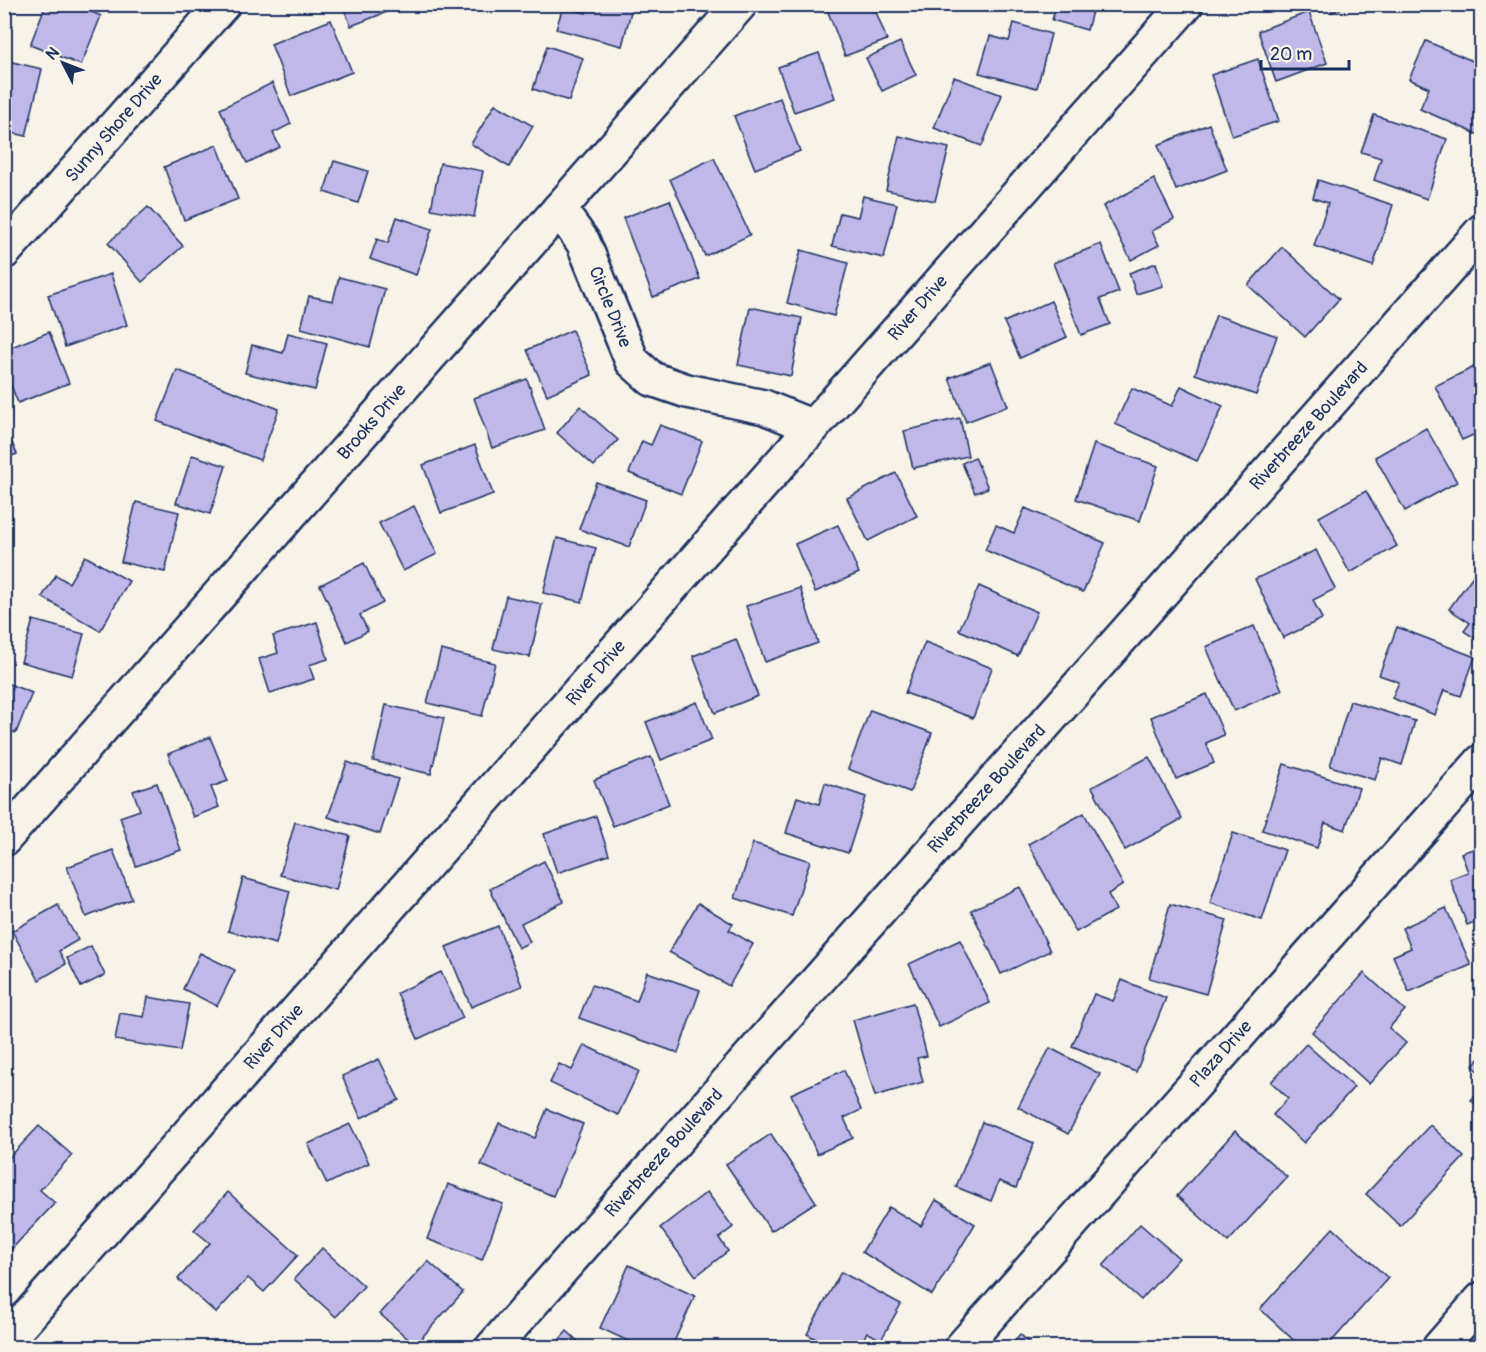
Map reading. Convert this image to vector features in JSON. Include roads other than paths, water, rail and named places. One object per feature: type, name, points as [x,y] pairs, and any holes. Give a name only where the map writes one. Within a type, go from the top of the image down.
[{"type":"street","name":"Sunny Shore Drive","points":[[4,252],[223,4]]},
{"type":"street","name":"Brooks Drive","points":[[4,839],[740,4]]},
{"type":"street","name":"River Drive","points":[[11,1343],[1186,4]]},
{"type":"street","name":"Circle Drive","points":[[560,209],[583,242],[632,361],[652,379],[687,391],[764,408],[813,427]]},
{"type":"street","name":"Riverbreeze Boulevard","points":[[492,1347],[1482,231]]},
{"type":"street","name":"Plaza Drive","points":[[961,1347],[1482,762]]},
{"type":"street","points":[[1439,1347],[1482,1299]]}]
